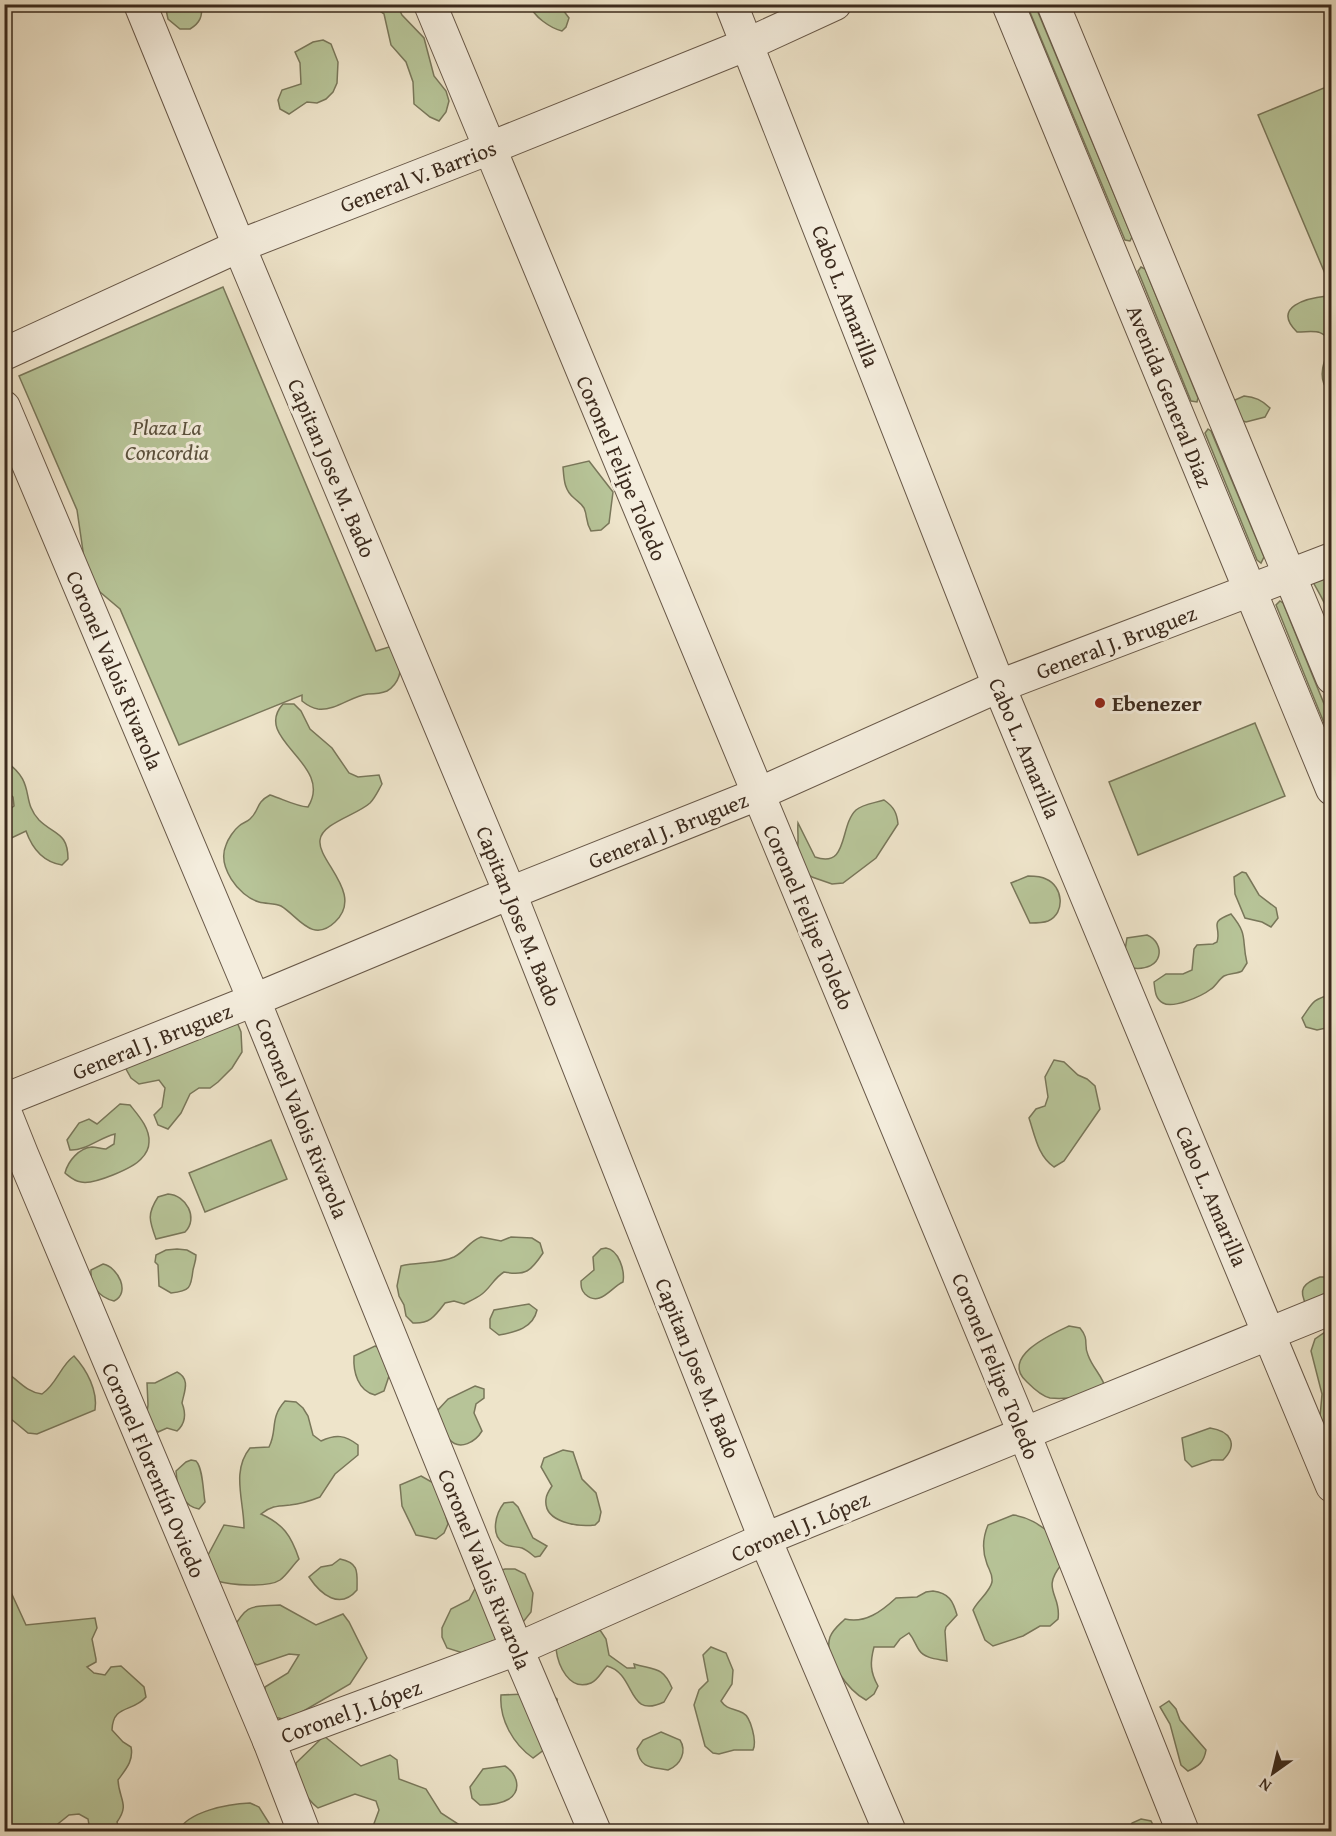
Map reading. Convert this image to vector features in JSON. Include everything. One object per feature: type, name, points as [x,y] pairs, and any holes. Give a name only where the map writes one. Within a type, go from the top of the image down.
[{"type":"street","name":"Capitan Jose M. Bado","points":[[140,4],[510,893],[765,1539],[890,1832]]},
{"type":"street","name":"Coronel Felipe Toledo","points":[[430,4],[1024,1433],[1183,1832]]},
{"type":"street","name":"Cabo L. Amarilla","points":[[731,4],[999,686],[1332,1486]]},
{"type":"street","name":"General V. Barrios","points":[[4,354],[239,246],[748,44],[835,4]]},
{"type":"street","name":"Avenida General Diaz","points":[[1008,4],[1332,789]]},
{"type":"street","name":"Avenida General Diaz","points":[[1053,4],[1332,678]]},
{"type":"street","name":"Coronel Valois Rivarola","points":[[4,407],[254,1000],[518,1649],[595,1832]]},
{"type":"street","name":"General J. Bruguez","points":[[4,1100],[758,794],[999,686],[1332,559]]},
{"type":"street","name":"Coronel Florentín Oviedo","points":[[4,1109],[13,1157],[269,1741],[304,1832]]},
{"type":"street","name":"Coronel J. López","points":[[269,1741],[518,1649],[765,1539],[1332,1308]]},
{"type":"green space","points":[[165,5],[201,5],[202,13],[200,19],[190,29],[180,29],[168,19]]},
{"type":"green space","points":[[371,5],[397,5],[402,15],[424,38],[434,76],[446,91],[449,101],[446,112],[439,121],[414,104],[413,82],[406,62],[391,45],[384,14]]},
{"type":"green space","points":[[530,5],[547,5],[553,10],[563,10],[569,18],[566,27],[562,31],[547,24],[538,17]]},
{"type":"green space","points":[[1027,5],[1035,5],[1132,237],[1130,241],[1125,240]]},
{"type":"green space","points":[[323,40],[331,44],[338,62],[337,83],[333,92],[326,99],[317,103],[307,102],[289,114],[280,109],[278,100],[282,90],[301,84],[300,63],[295,52],[313,42]]},
{"type":"green space","points":[[1331,85],[1332,282],[1329,283],[1258,115]]},
{"type":"green space","points":[[1141,267],[1145,269],[1198,398],[1197,402],[1191,401],[1138,271]]},
{"type":"green space","name":"Plaza La Concordia","points":[[223,287],[376,651],[389,647],[394,648],[400,673],[389,690],[378,694],[362,695],[325,709],[316,709],[307,705],[302,701],[302,695],[179,745],[120,609],[100,592],[85,565],[77,510],[19,376]]},
{"type":"green space","points":[[1327,296],[1331,299],[1331,343],[1321,333],[1297,332],[1288,316],[1295,305]]},
{"type":"green space","points":[[1331,344],[1331,390],[1323,383],[1322,371]]},
{"type":"green space","points":[[1244,396],[1258,399],[1270,408],[1265,417],[1246,422],[1240,420],[1235,400]]},
{"type":"green space","points":[[1208,429],[1211,431],[1264,557],[1261,563],[1257,560],[1205,433]]},
{"type":"green space","points":[[589,461],[613,492],[609,523],[601,530],[591,531],[584,508],[568,491],[564,480],[563,467]]},
{"type":"green space","points":[[1331,546],[1331,632],[1328,629],[1327,609],[1312,580]]},
{"type":"green space","points":[[1280,601],[1283,603],[1331,721],[1331,740],[1276,605]]},
{"type":"green space","points":[[283,704],[294,704],[301,711],[310,729],[332,748],[349,773],[358,777],[379,775],[382,784],[370,803],[333,824],[322,834],[321,848],[338,878],[345,900],[343,911],[335,922],[319,930],[306,926],[281,906],[259,902],[244,894],[231,879],[224,862],[224,853],[230,837],[237,828],[253,816],[265,798],[270,795],[308,807],[313,792],[311,778],[277,729],[276,717]]},
{"type":"green space","points":[[1255,723],[1285,796],[1138,855],[1109,782]]},
{"type":"green space","points":[[5,761],[15,769],[25,784],[33,813],[66,844],[68,859],[62,865],[49,861],[39,853],[31,843],[26,831],[5,841],[5,813],[14,806],[13,797],[5,789]]},
{"type":"green space","points":[[884,800],[894,810],[898,824],[876,858],[843,883],[832,884],[812,877],[804,871],[796,854],[798,823],[815,857],[826,859],[838,852],[847,826],[856,810]]},
{"type":"green space","points":[[1242,872],[1246,873],[1259,895],[1276,908],[1278,918],[1271,927],[1245,918],[1235,894],[1234,877]]},
{"type":"green space","points":[[1028,876],[1052,882],[1059,893],[1058,912],[1048,921],[1030,923],[1011,883]]},
{"type":"green space","points":[[1231,914],[1240,927],[1243,937],[1247,963],[1242,971],[1224,976],[1211,989],[1187,1001],[1168,1004],[1160,1001],[1154,982],[1166,974],[1183,974],[1192,970],[1194,949],[1197,945],[1217,942],[1217,923]]},
{"type":"green space","points":[[1147,935],[1157,944],[1159,956],[1151,966],[1132,968],[1125,950],[1127,938]]},
{"type":"green space","points":[[1331,994],[1331,1027],[1317,1030],[1306,1027],[1302,1018],[1311,1005],[1316,1000]]},
{"type":"green space","points":[[237,1022],[241,1032],[242,1052],[232,1068],[210,1088],[199,1088],[190,1094],[181,1113],[168,1129],[158,1125],[154,1115],[162,1107],[165,1088],[159,1080],[139,1084],[131,1078],[121,1060]]},
{"type":"green space","points":[[1054,1060],[1064,1062],[1095,1086],[1100,1109],[1064,1161],[1054,1167],[1044,1157],[1035,1139],[1029,1118],[1036,1109],[1045,1106],[1048,1097],[1045,1077]]},
{"type":"green space","points":[[120,1104],[130,1105],[146,1127],[149,1142],[145,1153],[137,1163],[113,1175],[87,1182],[72,1179],[65,1173],[75,1156],[87,1148],[106,1149],[114,1144],[115,1134],[76,1150],[70,1150],[67,1140],[79,1123],[89,1119],[97,1124]]},
{"type":"green space","points":[[271,1140],[287,1179],[205,1212],[189,1173]]},
{"type":"green space","points":[[168,1194],[180,1198],[185,1203],[191,1214],[191,1220],[185,1232],[156,1239],[151,1222],[152,1208],[158,1197]]},
{"type":"green space","points":[[481,1237],[501,1241],[511,1237],[532,1238],[540,1243],[543,1253],[527,1271],[504,1272],[476,1298],[464,1304],[454,1301],[445,1303],[432,1318],[424,1322],[413,1323],[406,1316],[399,1296],[397,1286],[401,1266],[448,1259],[458,1255]]},
{"type":"green space","points":[[606,1248],[618,1257],[623,1272],[623,1282],[600,1298],[590,1298],[583,1291],[581,1281],[594,1270],[593,1257],[601,1249]]},
{"type":"green space","points":[[166,1250],[187,1250],[196,1255],[196,1259],[188,1288],[171,1293],[159,1286],[158,1265],[155,1262],[156,1255]]},
{"type":"green space","points":[[103,1264],[113,1270],[121,1281],[122,1292],[114,1301],[99,1293],[92,1281],[91,1270]]},
{"type":"green space","points":[[1320,1277],[1331,1277],[1331,1300],[1307,1306],[1302,1291],[1306,1284]]},
{"type":"green space","points":[[529,1304],[537,1310],[528,1325],[499,1335],[490,1328],[490,1319],[494,1310]]},
{"type":"green space","points":[[1069,1326],[1080,1328],[1083,1332],[1088,1355],[1106,1390],[1078,1397],[1050,1398],[1040,1394],[1027,1382],[1020,1373],[1019,1364],[1031,1348]]},
{"type":"green space","points":[[1331,1328],[1331,1465],[1318,1440],[1322,1394],[1311,1351],[1315,1339]]},
{"type":"green space","points":[[375,1346],[380,1348],[389,1376],[384,1391],[375,1395],[364,1389],[358,1380],[354,1356]]},
{"type":"green space","points":[[74,1356],[90,1381],[95,1396],[95,1410],[37,1434],[28,1433],[5,1414],[5,1371],[27,1388],[42,1394]]},
{"type":"green space","points":[[177,1372],[185,1382],[182,1403],[184,1421],[177,1431],[167,1428],[158,1432],[146,1420],[147,1383],[155,1383]]},
{"type":"green space","points":[[475,1386],[484,1389],[484,1398],[476,1404],[474,1413],[482,1431],[467,1444],[458,1445],[453,1443],[443,1430],[437,1411],[448,1399]]},
{"type":"green space","points":[[285,1401],[296,1402],[303,1408],[308,1416],[313,1435],[321,1441],[331,1437],[345,1437],[358,1445],[358,1455],[335,1474],[320,1497],[301,1503],[274,1507],[261,1514],[281,1526],[293,1543],[299,1559],[283,1578],[274,1583],[258,1585],[239,1585],[217,1581],[207,1557],[224,1525],[244,1528],[240,1476],[244,1457],[250,1448],[269,1447],[277,1413]]},
{"type":"green space","points":[[1210,1428],[1227,1435],[1231,1449],[1223,1460],[1212,1460],[1192,1467],[1185,1460],[1182,1438]]},
{"type":"green space","points":[[563,1450],[573,1452],[582,1479],[596,1493],[601,1512],[599,1521],[595,1525],[563,1522],[550,1513],[547,1507],[546,1497],[552,1486],[541,1467],[544,1458]]},
{"type":"green space","points":[[191,1460],[198,1464],[202,1480],[205,1502],[199,1509],[184,1500],[177,1483],[176,1471]]},
{"type":"green space","points":[[421,1476],[437,1485],[448,1524],[444,1533],[436,1539],[416,1535],[402,1506],[400,1485]]},
{"type":"green space","points":[[513,1502],[518,1507],[533,1538],[547,1546],[540,1556],[535,1557],[522,1548],[505,1545],[499,1539],[495,1529],[501,1507],[504,1503]]},
{"type":"green space","points":[[1013,1515],[1030,1520],[1056,1537],[1062,1564],[1052,1586],[1058,1619],[1050,1626],[1040,1626],[1023,1636],[993,1646],[985,1640],[973,1610],[992,1582],[984,1549],[988,1525]]},
{"type":"green space","points":[[340,1559],[351,1563],[357,1574],[357,1590],[344,1599],[331,1598],[309,1577],[321,1567],[332,1565]]},
{"type":"green space","points":[[515,1569],[525,1574],[533,1593],[531,1612],[512,1636],[503,1642],[492,1641],[476,1652],[466,1654],[447,1648],[442,1637],[442,1628],[451,1609],[469,1600],[478,1583],[495,1572]]},
{"type":"green space","points":[[4,1577],[26,1625],[95,1618],[97,1628],[92,1639],[96,1662],[87,1667],[94,1673],[105,1675],[111,1667],[121,1666],[144,1687],[146,1697],[141,1702],[120,1712],[113,1722],[112,1730],[131,1747],[132,1752],[128,1765],[118,1780],[123,1802],[123,1811],[117,1822],[120,1831],[90,1831],[88,1819],[79,1814],[69,1815],[49,1831],[5,1831]]},
{"type":"green space","points":[[933,1591],[950,1598],[957,1615],[945,1631],[947,1661],[922,1653],[909,1633],[894,1647],[874,1647],[872,1667],[878,1686],[874,1694],[866,1700],[859,1696],[845,1682],[830,1654],[830,1637],[836,1627],[845,1619],[859,1620],[879,1612],[896,1598],[917,1597]]},
{"type":"green space","points":[[280,1605],[316,1625],[343,1614],[367,1658],[350,1684],[295,1716],[283,1719],[274,1717],[267,1709],[265,1687],[288,1673],[299,1655],[289,1654],[257,1665],[247,1659],[232,1630],[242,1615],[251,1608]]},
{"type":"green space","points":[[600,1630],[606,1639],[609,1655],[627,1668],[635,1668],[634,1664],[657,1670],[665,1676],[672,1688],[664,1702],[652,1706],[643,1705],[637,1701],[617,1671],[607,1666],[593,1682],[583,1685],[577,1684],[566,1675],[559,1662],[556,1649]]},
{"type":"green space","points":[[711,1647],[726,1653],[733,1670],[732,1684],[721,1701],[728,1707],[746,1715],[754,1736],[753,1750],[734,1750],[719,1754],[713,1753],[705,1746],[694,1705],[699,1690],[708,1681],[703,1655]]},
{"type":"green space","points":[[549,1693],[557,1699],[558,1709],[549,1746],[533,1758],[519,1746],[509,1730],[502,1713],[501,1695]]},
{"type":"green space","points":[[1169,1701],[1176,1709],[1180,1720],[1206,1750],[1200,1763],[1188,1771],[1181,1765],[1170,1724],[1160,1707]]},
{"type":"green space","points":[[661,1732],[680,1740],[683,1749],[682,1757],[673,1768],[668,1770],[644,1764],[637,1749],[643,1740]]},
{"type":"green space","points":[[324,1736],[361,1766],[390,1755],[397,1760],[399,1779],[426,1789],[441,1813],[469,1831],[414,1832],[403,1828],[399,1831],[364,1831],[372,1829],[379,1810],[376,1801],[355,1794],[318,1808],[302,1788],[296,1763]]},
{"type":"green space","points":[[505,1766],[515,1777],[516,1791],[509,1799],[502,1802],[480,1805],[472,1798],[470,1787],[483,1769]]},
{"type":"green space","points":[[250,1803],[259,1807],[274,1831],[178,1831],[191,1818],[210,1810]]},
{"type":"green space","points":[[1141,1819],[1151,1821],[1156,1831],[1128,1831],[1132,1823]]},
{"type":"place","name":"Ebenezer","points":[[1100,703]]}]
